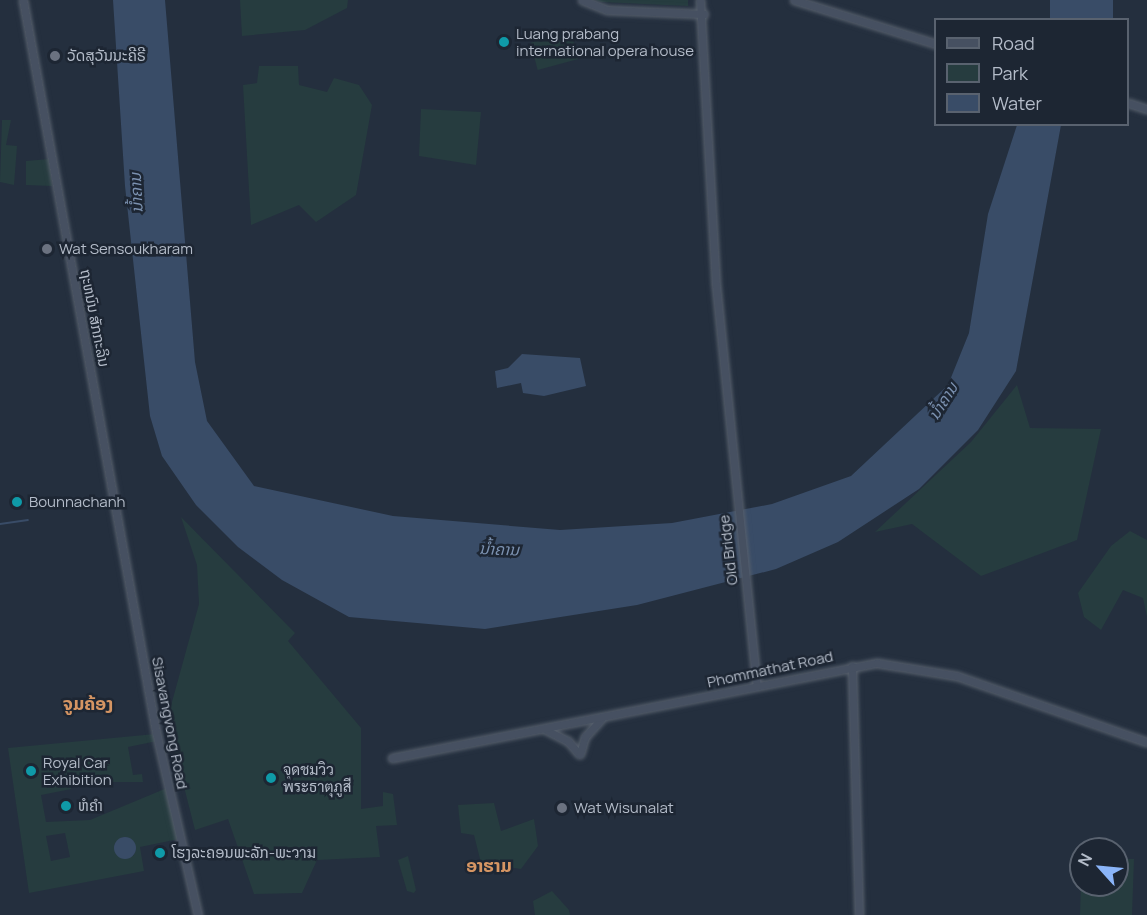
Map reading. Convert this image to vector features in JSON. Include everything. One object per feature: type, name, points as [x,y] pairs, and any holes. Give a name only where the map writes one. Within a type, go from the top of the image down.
[{"type":"street","name":"ຖະຫນົນ ສັກກະລິນ","points":[[23,0],[122,534]]},
{"type":"street","points":[[582,0],[607,10],[704,18]]},
{"type":"street","points":[[700,0],[704,18]]},
{"type":"street","points":[[704,18],[707,0]]},
{"type":"street","points":[[794,0],[934,43]]},
{"type":"street","name":"Old Bridge","points":[[704,18],[709,196],[736,496],[757,686]]},
{"type":"street","points":[[1129,103],[1147,109]]},
{"type":"street","name":"Sisavangvong Road","points":[[122,534],[156,732],[198,915]]},
{"type":"street","name":"Phommathat Road","points":[[392,758],[543,730],[852,666],[894,663],[957,676],[1147,742]]},
{"type":"street","points":[[852,666],[859,915]]},
{"type":"street","points":[[543,730],[565,739],[580,754],[585,737],[603,717]]},
{"type":"green space","points":[[240,0],[348,0],[347,8],[305,30],[242,36]]},
{"type":"green space","points":[[595,0],[688,0],[688,6],[601,2]]},
{"type":"green space","points":[[571,32],[578,59],[538,70],[530,43]]},
{"type":"green space","points":[[259,66],[298,66],[299,85],[327,92],[334,78],[359,85],[372,105],[356,195],[316,222],[299,205],[251,225],[243,85],[257,83]]},
{"type":"green space","points":[[421,109],[481,112],[476,165],[419,156]]},
{"type":"green space","points":[[2,120],[11,120],[6,145],[17,146],[14,185],[0,182]]},
{"type":"green space","points":[[49,159],[52,186],[26,185],[26,161]]},
{"type":"green space","points":[[1017,385],[1030,428],[1101,429],[1077,540],[981,576],[912,524],[875,532],[971,442]]},
{"type":"green space","points":[[181,517],[295,633],[288,641],[361,728],[361,809],[383,806],[383,792],[393,794],[397,825],[376,826],[380,857],[317,860],[302,893],[254,894],[228,819],[195,830],[167,720],[199,604],[197,565]]},
{"type":"green space","points":[[1130,531],[1147,540],[1147,617],[1143,598],[1123,590],[1101,630],[1084,617],[1078,593],[1111,546]]},
{"type":"green space","points":[[155,734],[157,741],[128,747],[133,775],[142,774],[143,782],[71,782],[71,789],[41,795],[46,822],[90,820],[167,788],[179,839],[140,847],[144,871],[29,893],[8,748]],"holes":[[[65,833],[70,857],[51,861],[46,836]],[[122,837],[130,838],[136,850],[133,856],[114,845]]]},
{"type":"green space","points":[[494,803],[501,831],[534,819],[538,846],[521,869],[481,863],[474,835],[461,833],[458,805]]},
{"type":"green space","points":[[408,856],[416,890],[414,893],[407,891],[398,860]]},
{"type":"green space","points":[[1129,859],[1134,859],[1132,915],[1080,915],[1081,897],[1129,897]]},
{"type":"green space","points":[[552,891],[569,910],[570,915],[535,915],[533,901]]},
{"type":"water","name":"ນ້ຳຄານ","points":[[113,0],[165,0],[195,362],[207,421],[254,486],[393,516],[560,530],[672,523],[772,504],[851,476],[948,385],[969,333],[988,214],[1017,126],[1061,126],[1016,371],[978,430],[919,489],[838,542],[776,569],[637,605],[485,629],[349,617],[282,580],[238,547],[196,505],[162,456],[150,416],[125,186]]},
{"type":"water","points":[[1050,0],[1113,0],[1113,18],[1050,18]]},
{"type":"water","points":[[522,354],[580,358],[586,386],[544,396],[523,393],[521,383],[497,388],[495,371],[508,368]]},
{"type":"water","points":[[125,837],[133,840],[136,848],[133,856],[125,859],[117,856],[114,848],[117,840]]},
{"type":"waterway","points":[[0,524],[28,520]]},
{"type":"place","name":"Luang prabang international opera house","points":[[504,42]]},
{"type":"place","name":"ວັດສຸວັນນະຄີຣີ","points":[[55,56]]},
{"type":"place","name":"Wat Sensoukharam","points":[[47,249]]},
{"type":"place","name":"Bounnachanh","points":[[17,502]]},
{"type":"place","name":"Royal Car Exhibition","points":[[31,771]]},
{"type":"place","name":"จุดชมวิว พระธาตุภูสี","points":[[271,778]]},
{"type":"place","name":"ຫໍຄຳ","points":[[66,806]]},
{"type":"place","name":"Wat Wisunalat","points":[[562,808]]},
{"type":"place","name":"ໂຮງລະຄອນພະລັກ-ພະวาม","points":[[160,853]]},
{"type":"district","name":"ຈູມຄ້ອງ","points":[[88,703]]},
{"type":"district","name":"ອາຮາມ","points":[[489,865]]}]
